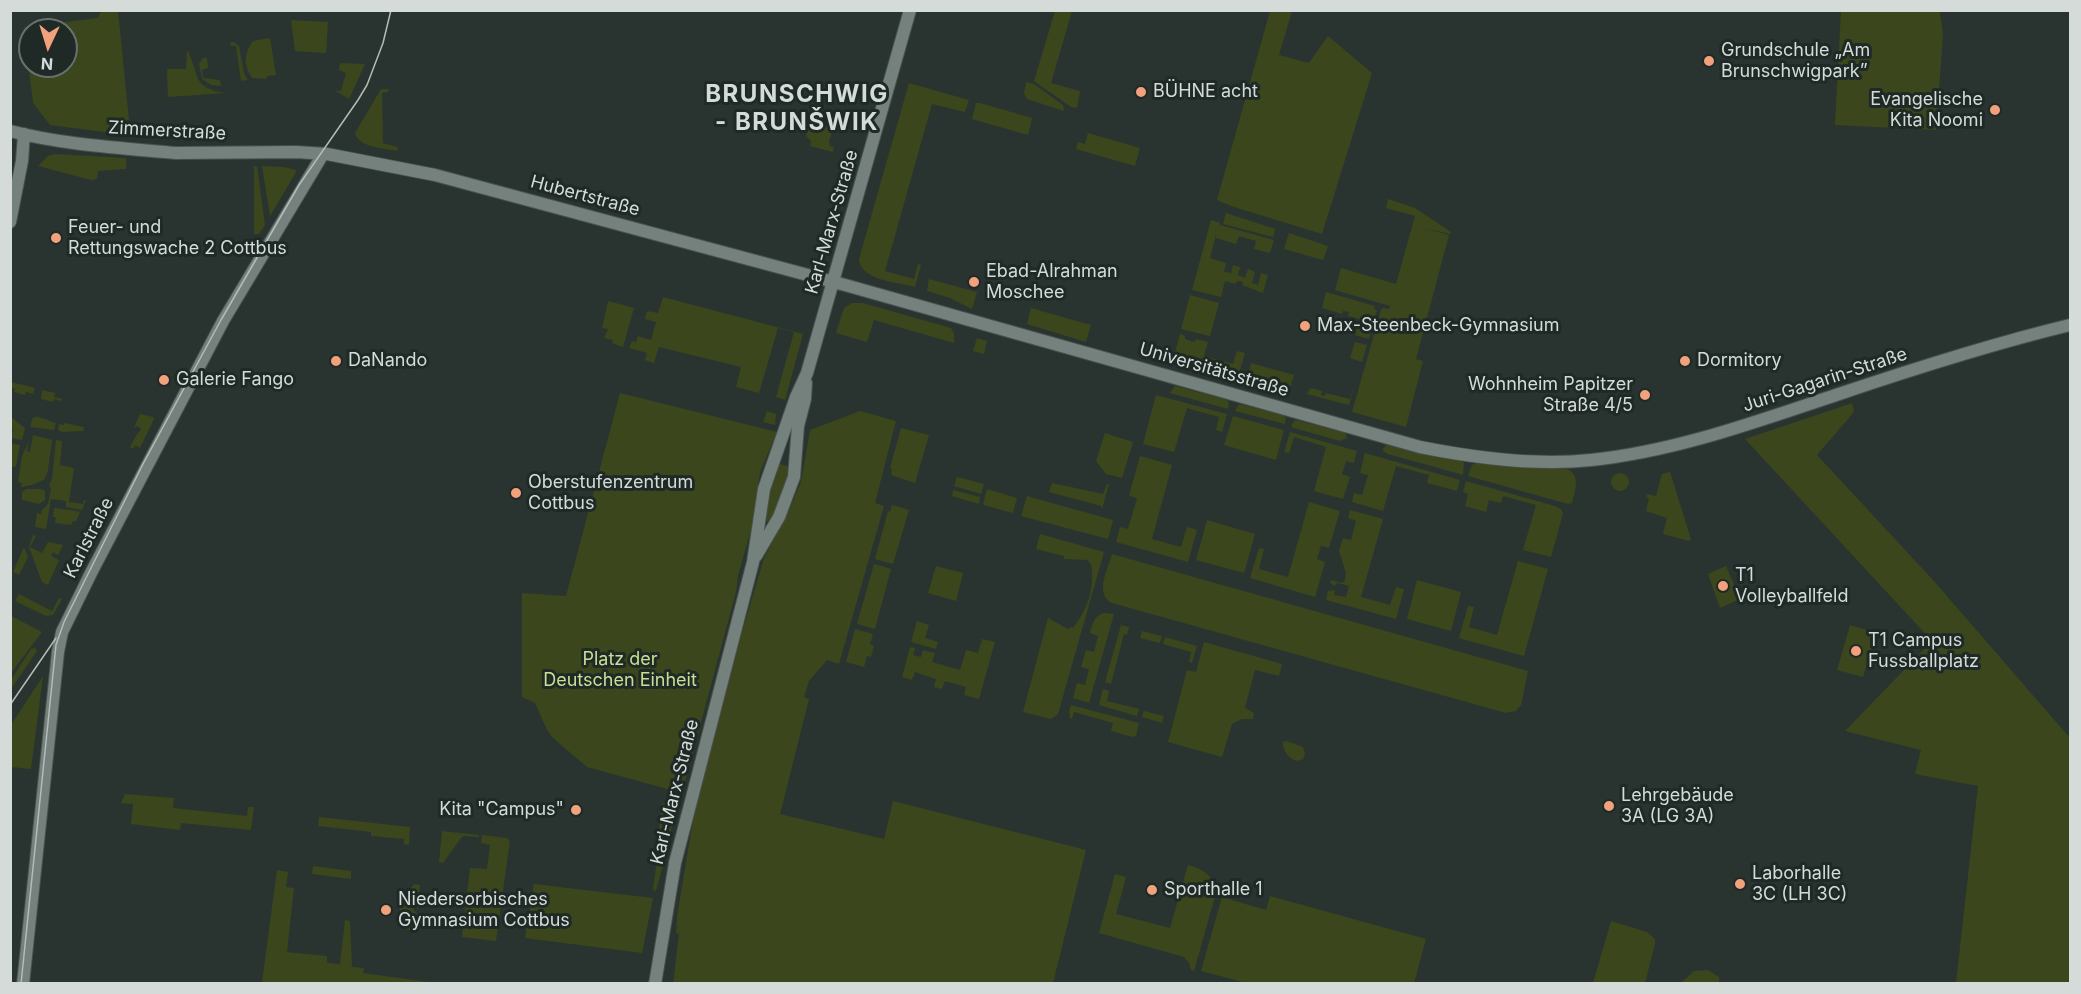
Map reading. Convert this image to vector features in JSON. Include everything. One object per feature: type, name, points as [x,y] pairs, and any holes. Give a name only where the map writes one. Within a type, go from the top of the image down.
[{"type":"street","name":"Karl-Marx-Straße","points":[[655,984],[675,862],[753,562],[764,489],[796,397],[807,373],[910,10]]},
{"type":"street","name":"Zimmerstraße","points":[[10,131],[53,140],[176,153],[296,152],[323,154]]},
{"type":"street","points":[[10,222],[22,161],[24,134]]},
{"type":"street","name":"Hubertstraße","points":[[323,154],[396,166],[483,186],[834,282]]},
{"type":"street","name":"Karlstraße","points":[[23,984],[62,632],[223,321],[323,154]]},
{"type":"street","name":"Universitätsstraße","points":[[834,282],[1420,447],[1495,459],[1555,462],[1589,460]]},
{"type":"street","name":"Juri-Gagarin-Straße","points":[[1589,460],[1664,449],[1695,441],[1948,359],[2070,325]]},
{"type":"street","name":"Karl-Marx-Straße","points":[[753,562],[779,517],[794,477],[798,426],[805,399],[807,373]]},
{"type":"green space","points":[[101,11],[118,11],[129,120],[118,122],[119,134],[50,125],[33,103],[30,78],[78,78],[78,20],[98,18]]},
{"type":"green space","points":[[1055,11],[1072,11],[1051,83],[1080,91],[1077,108],[1071,107],[1034,81]]},
{"type":"green space","points":[[1270,11],[1292,11],[1279,55],[1309,63],[1328,36],[1372,73],[1322,234],[1217,200]]},
{"type":"green space","points":[[1841,11],[1940,12],[1943,34],[1936,130],[1835,125]]},
{"type":"green space","points":[[291,20],[328,22],[326,53],[295,51]]},
{"type":"green space","points":[[270,38],[276,75],[268,76],[266,79],[252,78],[246,64],[248,50],[253,41]]},
{"type":"green space","points":[[234,42],[239,46],[244,73],[248,80],[241,81],[236,46],[231,46],[230,43]]},
{"type":"green space","points":[[187,50],[202,84],[215,91],[226,93],[168,97],[167,69],[186,69]]},
{"type":"green space","points":[[203,58],[207,58],[208,68],[202,70],[203,78],[220,80],[221,86],[211,85],[202,79],[199,64]]},
{"type":"green space","points":[[340,63],[365,64],[349,99],[334,90],[341,91],[346,73],[339,70]]},
{"type":"green space","points":[[1026,82],[1034,84],[1063,105],[1064,111],[1027,99],[1024,94]]},
{"type":"green space","points":[[909,83],[969,100],[965,112],[932,104],[885,271],[914,279],[918,264],[921,265],[915,287],[873,276],[861,266],[859,259]]},
{"type":"green space","points":[[381,89],[389,89],[388,92],[382,93],[383,143],[397,147],[398,151],[361,142],[355,133]]},
{"type":"green space","points":[[976,103],[1032,118],[1028,135],[972,119]]},
{"type":"green space","points":[[811,119],[834,126],[829,141],[830,146],[834,147],[833,152],[810,146],[811,141],[806,136]]},
{"type":"green space","points":[[1088,133],[1140,148],[1135,166],[1076,149],[1078,142],[1085,144]]},
{"type":"green space","points":[[55,154],[126,158],[126,169],[98,171],[97,179],[91,180],[38,166],[48,156]]},
{"type":"green space","points":[[254,166],[257,166],[265,225],[259,234],[254,234]]},
{"type":"green space","points":[[262,166],[296,170],[270,216]]},
{"type":"green space","points":[[1388,199],[1415,208],[1451,232],[1450,234],[1423,228],[1449,235],[1416,359],[1423,361],[1406,427],[1352,412],[1381,310],[1389,309],[1390,306],[1335,290],[1341,268],[1396,284],[1415,216],[1386,208]]},
{"type":"green space","points":[[1226,213],[1275,229],[1273,237],[1223,224]]},
{"type":"green space","points":[[1211,220],[1220,225],[1274,240],[1270,253],[1254,249],[1256,241],[1239,236],[1236,244],[1216,238],[1216,235],[1210,258],[1226,263],[1224,272],[1231,273],[1233,265],[1240,267],[1238,275],[1245,278],[1248,269],[1255,272],[1252,283],[1258,285],[1261,273],[1268,275],[1263,293],[1237,281],[1236,284],[1225,281],[1221,297],[1192,290]]},
{"type":"green space","points":[[1289,233],[1328,246],[1323,260],[1284,249]]},
{"type":"green space","points":[[929,279],[977,292],[972,309],[950,298],[927,291]]},
{"type":"green space","points":[[1326,292],[1375,306],[1374,309],[1377,310],[1369,339],[1355,335],[1360,319],[1348,316],[1349,312],[1343,311],[1342,314],[1322,308]]},
{"type":"green space","points":[[1190,295],[1219,303],[1210,336],[1181,329]]},
{"type":"green space","points":[[663,297],[803,334],[785,400],[776,397],[794,332],[778,328],[759,393],[736,387],[741,367],[659,347],[654,363],[645,360],[647,353],[629,348],[632,341],[636,342],[638,336],[651,340],[656,322],[645,319],[647,311],[658,313]]},
{"type":"green space","points":[[608,301],[634,308],[623,347],[612,343],[613,340],[604,338],[608,329],[602,328]]},
{"type":"green space","points":[[852,303],[863,303],[951,328],[954,343],[874,320],[867,342],[836,333],[844,308]]},
{"type":"green space","points":[[1031,308],[1091,325],[1086,342],[1027,324]]},
{"type":"green space","points":[[1180,334],[1185,336],[1185,339],[1194,342],[1196,339],[1208,342],[1204,356],[1233,364],[1237,351],[1245,353],[1236,384],[1175,365],[1173,360]]},
{"type":"green space","points":[[977,338],[987,341],[984,354],[973,351]]},
{"type":"green space","points":[[1355,342],[1367,345],[1362,362],[1350,358]]},
{"type":"green space","points":[[1251,363],[1294,375],[1287,398],[1245,386]]},
{"type":"green space","points":[[11,382],[35,388],[33,394],[26,392],[25,395],[14,392],[15,389],[11,388]]},
{"type":"green space","points":[[1355,384],[1349,405],[1307,394],[1310,388],[1322,391],[1321,395],[1325,396],[1326,393],[1350,399]]},
{"type":"green space","points":[[1175,386],[1227,400],[1228,409],[1170,393]]},
{"type":"green space","points":[[42,390],[55,393],[54,397],[62,399],[61,401],[41,399]]},
{"type":"green space","name":"Platz der Deutschen Einheit","points":[[620,393],[777,432],[760,472],[752,526],[738,576],[736,592],[682,793],[587,767],[553,738],[535,703],[522,697],[522,593],[566,596]]},
{"type":"green space","points":[[1156,395],[1227,414],[1222,432],[1216,430],[1219,417],[1187,408],[1174,452],[1143,444]]},
{"type":"green space","points":[[1852,403],[1854,412],[1817,455],[1933,580],[2070,738],[2070,983],[1956,983],[1978,786],[1915,774],[1921,750],[1845,731],[1932,641],[1745,439]]},
{"type":"green space","points":[[1239,404],[1283,415],[1286,418],[1285,424],[1235,411]]},
{"type":"green space","points":[[767,411],[776,414],[775,425],[763,422]]},
{"type":"green space","points":[[860,411],[896,421],[875,503],[884,506],[839,664],[827,660],[809,681],[804,697],[809,699],[780,814],[884,839],[893,801],[1086,850],[1053,983],[673,984],[679,934],[676,933],[677,917],[694,814],[764,558],[801,482],[810,430]]},
{"type":"green space","points":[[140,414],[154,419],[140,448],[135,445],[133,449],[130,447],[141,430],[138,426],[134,428]]},
{"type":"green space","points":[[10,416],[25,428],[22,440],[11,438],[13,428]]},
{"type":"green space","points":[[36,416],[56,423],[54,430],[30,427],[33,417],[36,418]]},
{"type":"green space","points":[[1233,416],[1284,430],[1276,460],[1224,445]]},
{"type":"green space","points":[[1295,420],[1345,432],[1347,438],[1340,441],[1294,428],[1291,426]]},
{"type":"green space","points":[[64,423],[84,427],[83,431],[62,432],[58,430],[59,424],[64,425]]},
{"type":"green space","points":[[901,428],[929,435],[915,483],[891,475],[892,469],[890,468]]},
{"type":"green space","points":[[1290,432],[1357,451],[1354,463],[1346,461],[1342,474],[1350,477],[1343,499],[1314,491],[1326,447],[1294,437],[1289,453],[1284,452]]},
{"type":"green space","points":[[1105,433],[1133,442],[1122,478],[1106,474],[1096,461]]},
{"type":"green space","points":[[33,435],[52,440],[48,471],[44,480],[21,487],[22,483],[18,482],[22,456],[29,441],[27,451],[30,452]]},
{"type":"green space","points":[[56,440],[62,441],[60,465],[74,468],[69,502],[83,504],[86,500],[82,510],[66,507],[66,501],[51,499],[46,529],[35,527],[37,513],[41,514],[48,504]]},
{"type":"green space","points":[[11,443],[20,445],[16,467],[11,466]]},
{"type":"green space","points":[[1386,445],[1462,461],[1464,463],[1463,475],[1388,454],[1382,450]]},
{"type":"green space","points":[[1365,453],[1460,480],[1457,491],[1427,483],[1429,475],[1396,466],[1383,511],[1352,502],[1354,493],[1362,495],[1368,475],[1360,473]]},
{"type":"green space","points":[[1140,456],[1172,465],[1152,539],[1181,547],[1187,527],[1197,530],[1188,562],[1116,542],[1120,527],[1128,529],[1137,498],[1129,496]]},
{"type":"green space","points":[[776,463],[791,467],[772,520],[767,522],[765,512]]},
{"type":"green space","points":[[1476,463],[1568,469],[1576,480],[1572,503],[1568,504],[1468,476],[1472,465]]},
{"type":"green space","points":[[1670,472],[1691,539],[1689,541],[1663,534],[1667,518],[1646,511],[1649,498],[1646,497],[1647,494],[1656,496],[1662,474]]},
{"type":"green space","points":[[1620,473],[1626,476],[1629,482],[1626,488],[1620,491],[1614,488],[1611,482],[1614,476]]},
{"type":"green space","points":[[957,477],[984,484],[981,494],[954,486]]},
{"type":"green space","points":[[1466,481],[1561,509],[1563,513],[1551,557],[1523,550],[1536,505],[1503,496],[1501,503],[1489,500],[1486,512],[1465,506],[1468,494],[1463,492]]},
{"type":"green space","points":[[1052,483],[1103,494],[1109,484],[1102,509],[1101,506],[1049,492]]},
{"type":"green space","points":[[26,489],[45,491],[45,500],[39,504],[22,500],[22,492]]},
{"type":"green space","points":[[987,489],[1017,498],[1013,513],[983,505]]},
{"type":"green space","points":[[953,490],[980,497],[979,504],[952,496]]},
{"type":"green space","points":[[1027,496],[1113,520],[1108,539],[1021,516]]},
{"type":"green space","points":[[1309,502],[1340,511],[1329,548],[1321,546],[1317,559],[1325,562],[1315,597],[1250,578],[1259,548],[1264,549],[1259,569],[1288,577]]},
{"type":"green space","points":[[892,505],[909,510],[893,564],[875,559],[888,511],[890,512]]},
{"type":"green space","points":[[54,508],[80,513],[71,525],[55,523]]},
{"type":"green space","points":[[1350,510],[1383,519],[1361,597],[1390,605],[1396,587],[1404,589],[1396,619],[1326,600],[1328,591],[1335,590],[1334,595],[1346,597],[1349,586],[1337,583],[1335,586],[1330,583],[1331,580],[1341,583],[1345,581],[1346,573],[1339,551],[1343,538],[1351,540],[1356,521],[1348,518]]},
{"type":"green space","points":[[1207,520],[1255,534],[1244,573],[1196,560]]},
{"type":"green space","points":[[1040,534],[1104,552],[1058,714],[1051,719],[1023,712],[1048,618],[1068,629],[1073,628],[1089,598],[1092,573],[1091,564],[1087,560],[1064,559],[1064,556],[1036,549]]},
{"type":"green space","points":[[33,535],[36,536],[30,547],[42,553],[48,542],[63,545],[58,555],[53,552],[51,556],[59,560],[48,585],[42,582],[29,547]]},
{"type":"green space","points":[[24,547],[28,557],[19,575],[13,572]]},
{"type":"green space","points":[[1112,554],[1528,671],[1521,705],[1516,711],[1506,713],[1112,603],[1104,594],[1103,587]]},
{"type":"green space","points":[[1518,561],[1548,569],[1524,656],[1459,638],[1468,606],[1474,607],[1469,627],[1497,635]]},
{"type":"green space","points":[[874,564],[891,569],[875,629],[857,624]]},
{"type":"green space","points":[[936,566],[963,573],[956,601],[928,593]]},
{"type":"green space","name":"T1 Volleyballfeld","points":[[1726,566],[1740,599],[1720,608],[1708,574]]},
{"type":"green space","points":[[1417,580],[1461,592],[1451,631],[1407,619]]},
{"type":"green space","points":[[19,594],[52,611],[59,598],[62,599],[53,615],[46,616],[15,601]]},
{"type":"green space","points":[[1105,613],[1114,614],[1089,703],[1073,698],[1077,683],[1085,685],[1089,669],[1081,667],[1086,650],[1094,652],[1098,636],[1090,633],[1093,623],[1098,616]]},
{"type":"green space","points":[[11,616],[42,632],[11,673]]},
{"type":"green space","points":[[917,621],[929,625],[925,638],[938,642],[936,649],[911,642]]},
{"type":"green space","points":[[1121,625],[1129,627],[1127,635],[1124,634],[1111,684],[1105,682]]},
{"type":"green space","name":"T1 Campus Fussballplatz","points":[[1850,625],[1876,633],[1863,677],[1837,670]]},
{"type":"green space","points":[[855,629],[873,634],[870,644],[874,646],[871,657],[867,656],[864,667],[846,662]]},
{"type":"green space","points":[[1142,631],[1162,636],[1160,643],[1140,638]]},
{"type":"green space","points":[[1165,637],[1197,646],[1192,663],[1189,662],[1191,652],[1163,644]]},
{"type":"green space","points":[[982,639],[995,642],[979,699],[964,695],[966,687],[945,681],[942,689],[934,687],[936,679],[915,672],[912,680],[902,677],[910,647],[915,648],[913,655],[921,657],[923,650],[935,653],[932,662],[960,670],[966,650],[978,653]]},
{"type":"green space","points":[[1204,642],[1282,664],[1279,676],[1255,670],[1245,708],[1254,713],[1253,719],[1242,719],[1232,724],[1222,757],[1168,742],[1187,670],[1196,672]]},
{"type":"green space","points":[[35,648],[37,651],[11,689],[11,680],[31,649]]},
{"type":"green space","points":[[43,676],[31,769],[11,767],[11,725]]},
{"type":"green space","points":[[1103,689],[1109,691],[1107,701],[1139,709],[1137,716],[1099,705]]},
{"type":"green space","points":[[1071,705],[1139,723],[1136,736],[1111,731],[1113,723],[1074,712],[1072,719],[1069,711]]},
{"type":"green space","points":[[1144,711],[1164,716],[1162,723],[1142,717]]},
{"type":"green space","points":[[1287,741],[1303,747],[1305,754],[1303,759],[1297,761],[1289,756],[1283,745],[1283,742]]},
{"type":"green space","points":[[125,794],[174,798],[173,808],[247,816],[248,807],[254,807],[251,830],[181,823],[180,830],[131,824],[133,804],[121,803]]},
{"type":"green space","points":[[679,795],[667,847],[659,829],[662,803],[671,804],[672,796]]},
{"type":"green space","points":[[319,817],[410,827],[409,845],[404,844],[404,839],[371,836],[371,832],[318,826]]},
{"type":"green space","points":[[442,831],[479,835],[479,837],[464,836],[461,838],[443,863],[439,862]]},
{"type":"green space","points":[[482,835],[507,838],[510,841],[496,941],[462,937],[470,868],[487,869],[490,845],[481,843]]},
{"type":"green space","points":[[655,852],[666,853],[656,891],[653,890],[657,859]]},
{"type":"green space","points":[[1188,865],[1206,873],[1217,889],[1194,971],[1191,970],[1184,957],[1099,933],[1115,874],[1126,877],[1116,914],[1170,928]]},
{"type":"green space","points":[[313,866],[351,871],[351,879],[312,874]]},
{"type":"green space","points":[[277,870],[288,872],[286,887],[294,888],[287,952],[327,956],[327,963],[340,964],[345,920],[350,921],[352,967],[364,968],[363,973],[436,983],[262,982]]},
{"type":"green space","points":[[414,884],[420,885],[418,909],[407,894]]},
{"type":"green space","points":[[534,884],[653,898],[642,953],[525,938]]},
{"type":"green space","points":[[1270,896],[1426,939],[1414,983],[1246,983],[1201,971],[1222,897],[1266,910]]},
{"type":"green space","points":[[404,897],[417,914],[415,931],[404,929],[398,902]]},
{"type":"green space","points":[[1611,921],[1647,932],[1655,939],[1645,983],[1593,983]]},
{"type":"green space","points":[[1708,970],[1719,977],[1719,983],[1681,983],[1694,971]]},
{"type":"tram line","points":[[21,984],[56,645],[64,622],[143,464],[221,320],[299,185],[367,85],[383,43],[391,10]]},
{"type":"tram line","points":[[10,705],[56,638]]},
{"type":"place","name":"Grundschule „Am Brunschwigpark”","points":[[1709,61]]},
{"type":"place","name":"BÜHNE acht","points":[[1141,92]]},
{"type":"place","name":"Evangelische Kita Noomi","points":[[1995,110]]},
{"type":"place","name":"Feuer- und Rettungswache 2 Cottbus","points":[[56,238]]},
{"type":"place","name":"Ebad-Alrahman Moschee","points":[[974,282]]},
{"type":"place","name":"Max-Steenbeck-Gymnasium","points":[[1305,326]]},
{"type":"place","name":"DaNando","points":[[336,361]]},
{"type":"place","name":"Dormitory","points":[[1685,361]]},
{"type":"place","name":"Galerie Fango","points":[[164,380]]},
{"type":"place","name":"Wohnheim Papitzer Straße 4/5","points":[[1645,395]]},
{"type":"place","name":"Oberstufenzentrum Cottbus","points":[[516,493]]},
{"type":"place","name":"T1 Volleyballfeld","points":[[1723,586]]},
{"type":"place","name":"T1 Campus Fussballplatz","points":[[1856,651]]},
{"type":"place","name":"Lehrgebäude 3A (LG 3A)","points":[[1609,806]]},
{"type":"place","name":"Kita \"Campus\"","points":[[576,810]]},
{"type":"place","name":"Laborhalle 3C (LH 3C)","points":[[1740,884]]},
{"type":"place","name":"Sporthalle 1","points":[[1152,890]]},
{"type":"place","name":"Niedersorbisches Gymnasium Cottbus","points":[[386,910]]},
{"type":"district","name":"BRUNSCHWIG - BRUNŠWIK","points":[[797,109]]}]
